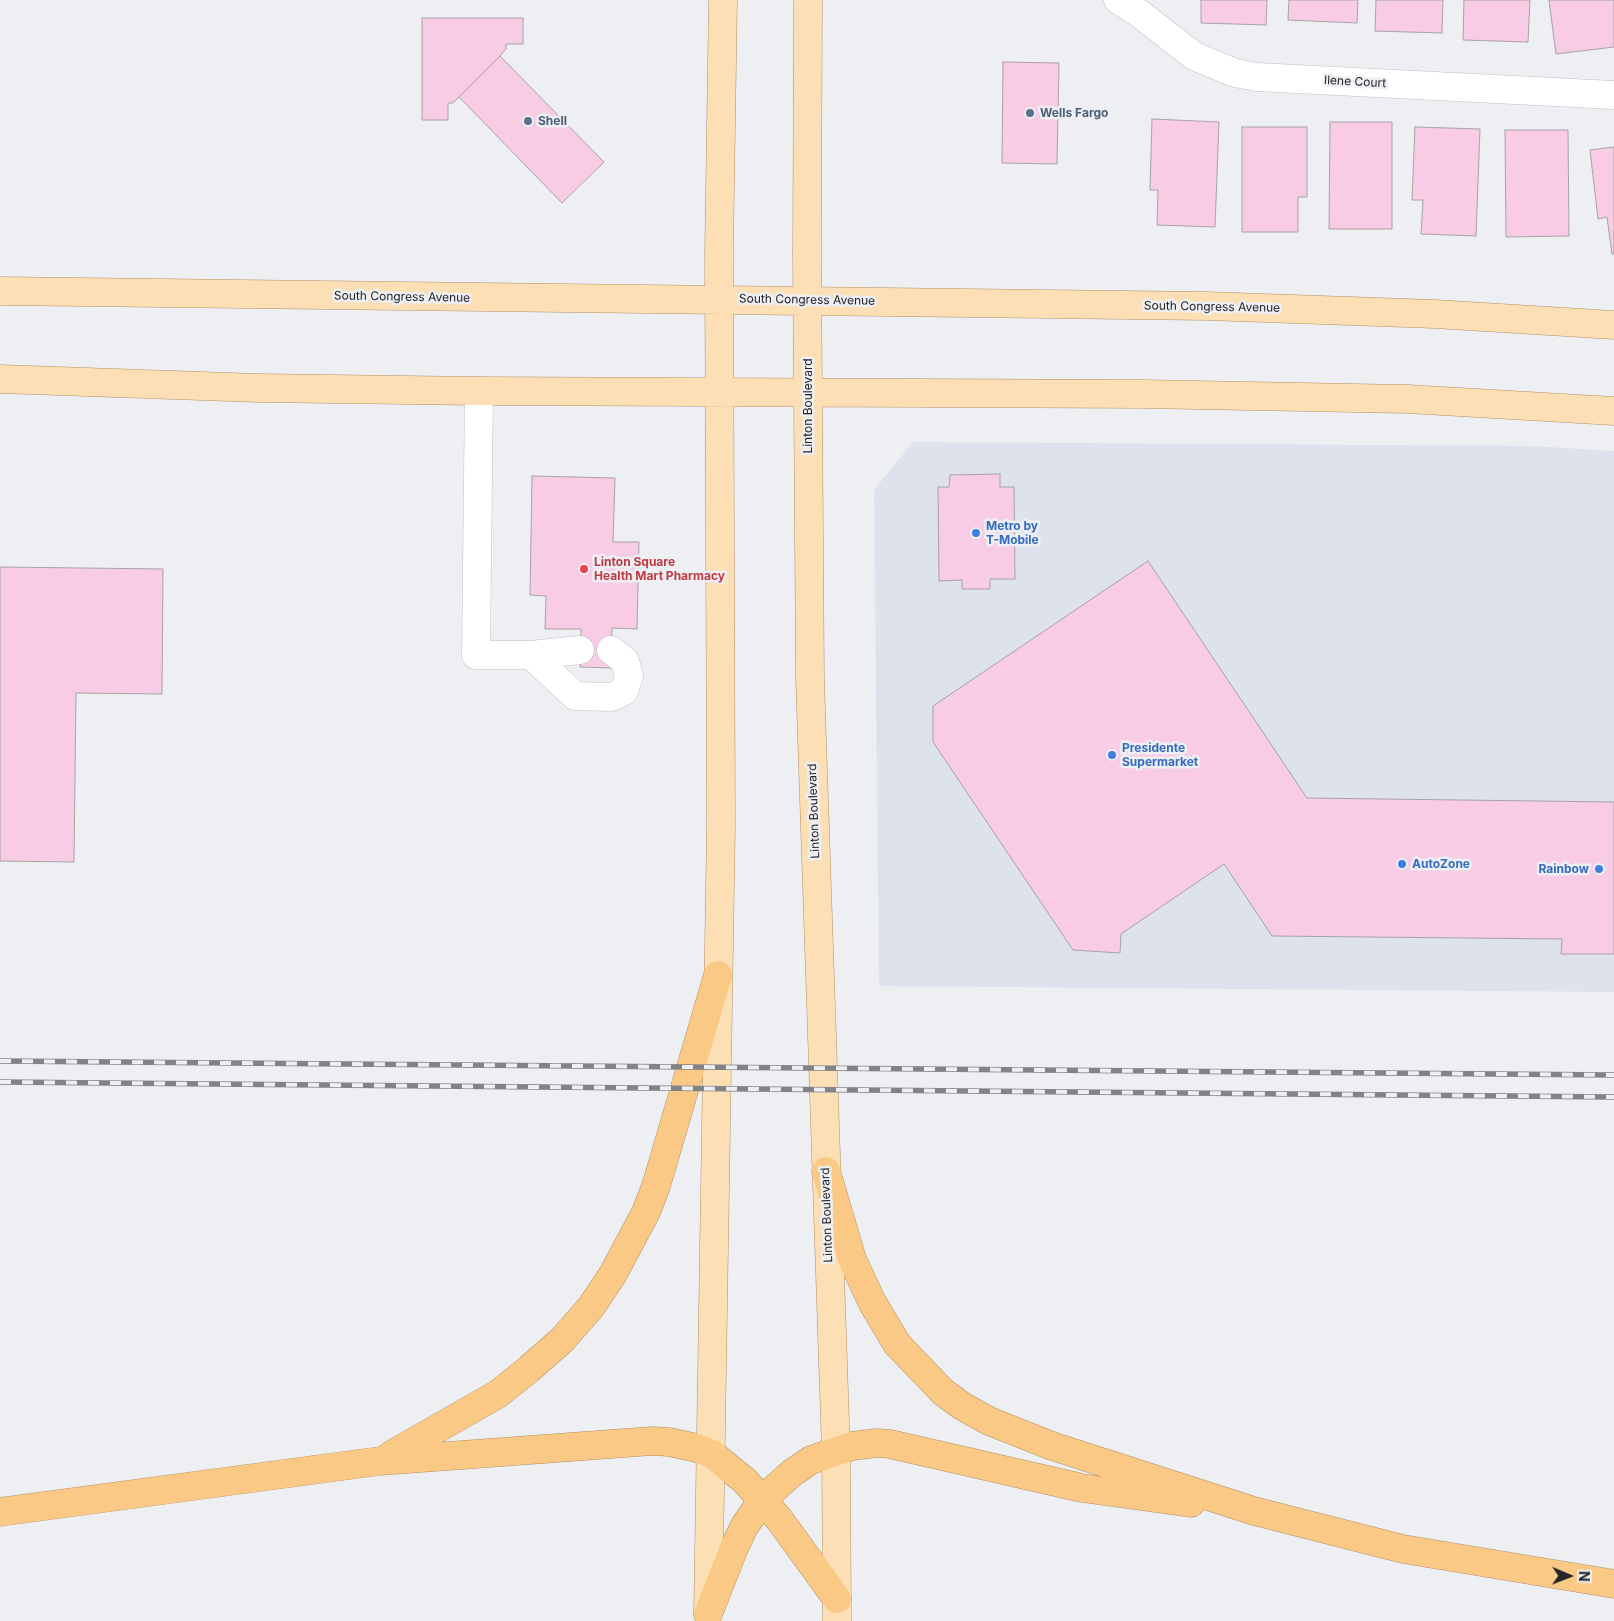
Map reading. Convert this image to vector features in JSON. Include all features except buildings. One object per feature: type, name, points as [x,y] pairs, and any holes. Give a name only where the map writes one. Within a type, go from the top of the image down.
[{"type":"highway","points":[[380,1461],[435,1432],[498,1394],[562,1340],[595,1300],[630,1244],[656,1186],[718,975]]},
{"type":"highway","points":[[826,1170],[852,1259],[872,1302],[897,1344],[943,1392],[976,1414],[1020,1434],[1254,1511],[1403,1548],[1614,1584]]},
{"type":"highway","points":[[0,1512],[380,1461],[652,1441],[680,1443],[712,1454],[745,1481],[763,1499],[837,1610]]},
{"type":"highway","points":[[708,1617],[734,1548],[744,1527],[763,1499],[805,1465],[836,1452],[869,1444],[890,1444],[1082,1488],[1254,1511]]},
{"type":"main road","points":[[708,1617],[718,975],[719,299],[723,0]]},
{"type":"main road","name":"Linton Boulevard","points":[[808,0],[807,301],[812,776],[836,1452],[837,1610]]},
{"type":"main road","name":"South Congress Avenue","points":[[0,291],[1216,307],[1435,314],[1614,325]]},
{"type":"main road","points":[[0,379],[259,388],[1153,394],[1398,399],[1614,411]]},
{"type":"street","name":"Ilene Court","points":[[1118,0],[1140,14],[1194,56],[1214,65],[1257,77],[1614,95]]},
{"type":"street","points":[[479,390],[476,654],[530,655],[580,650]]},
{"type":"street","points":[[530,655],[575,696],[612,697],[624,691],[629,676],[625,661],[611,650]]},
{"type":"shaded area","points":[[913,442],[1531,446],[1614,451],[1614,992],[879,986],[874,490]]},
{"type":"railway","points":[[0,1061],[1614,1075]]},
{"type":"railway","points":[[0,1082],[1614,1097]]},
{"type":"place","name":"Wells Fargo","points":[[1030,113]]},
{"type":"place","name":"Shell","points":[[528,121]]},
{"type":"place","name":"Metro by T-Mobile","points":[[976,533]]},
{"type":"place","name":"Linton Square Health Mart Pharmacy","points":[[584,569]]},
{"type":"place","name":"Presidente Supermarket","points":[[1112,755]]},
{"type":"place","name":"AutoZone","points":[[1402,864]]},
{"type":"place","name":"Rainbow","points":[[1599,869]]}]
